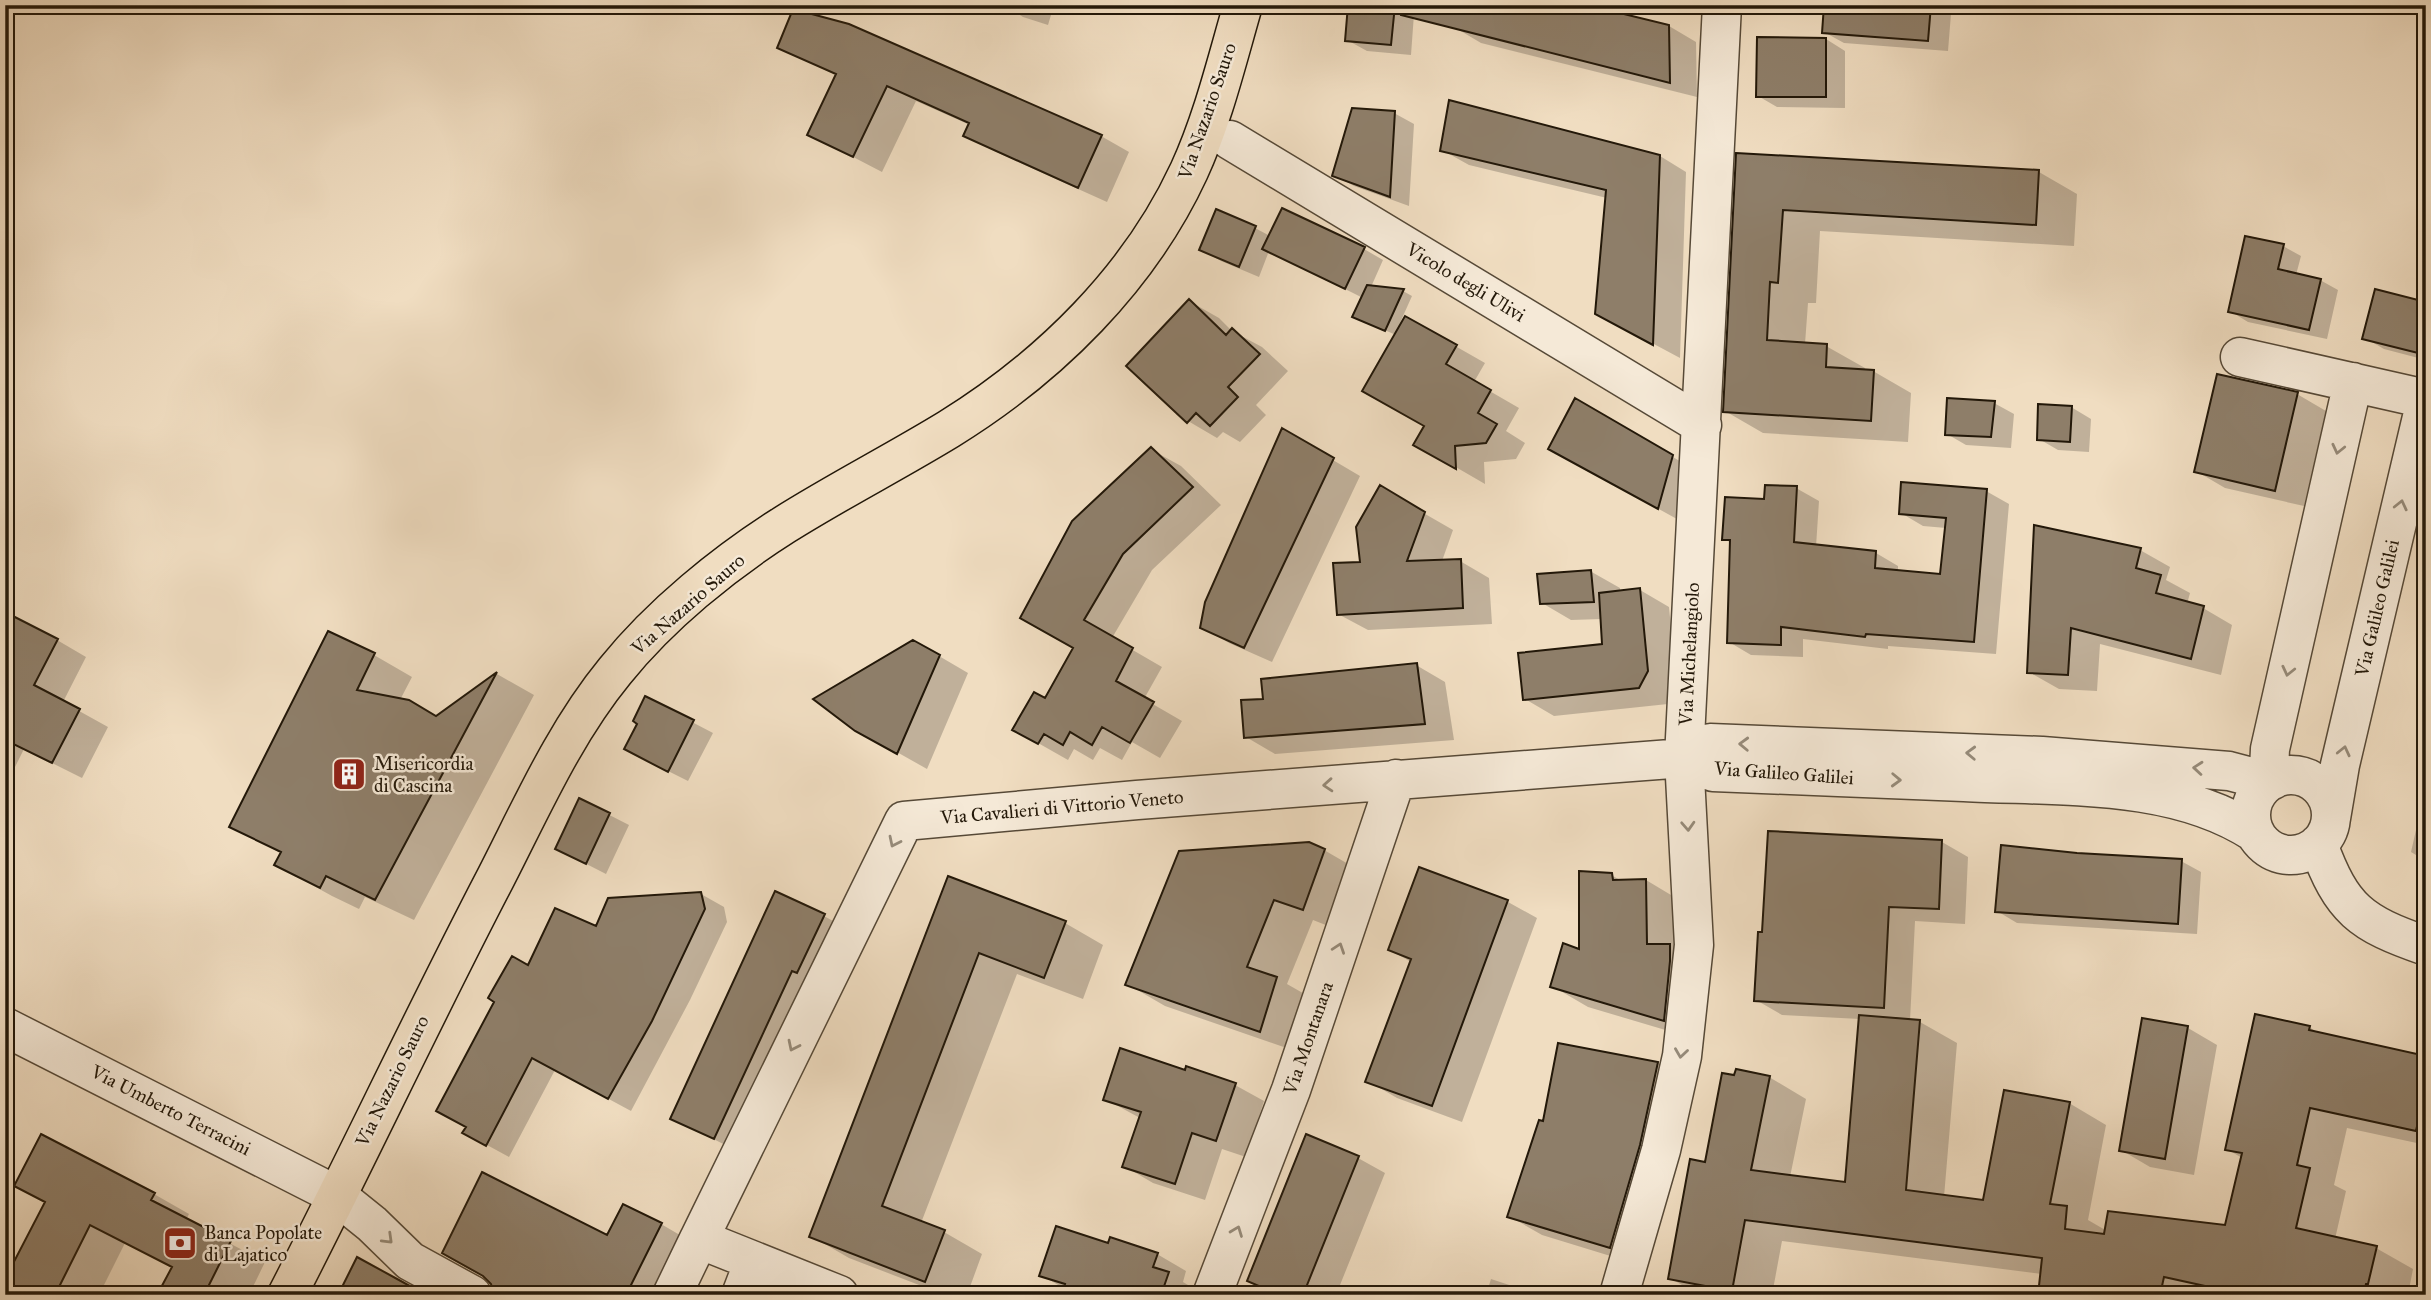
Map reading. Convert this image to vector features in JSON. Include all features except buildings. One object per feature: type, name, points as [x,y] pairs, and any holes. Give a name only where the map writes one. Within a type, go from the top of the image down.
[{"type":"main road","name":"Via Nazario Sauro","points":[[287,1295],[424,1015],[547,777],[586,711],[616,670],[662,622],[721,570],[782,527],[949,429],[997,397],[1043,361],[1086,319],[1147,243],[1186,177],[1205,130],[1243,5]]},
{"type":"street","name":"Via Michelangiolo","points":[[1619,1295],[1661,1150],[1682,1056],[1694,945],[1684,758],[1721,5]]},
{"type":"street","name":"Vicolo degli Ulivi","points":[[1230,140],[1702,425]]},
{"type":"street","name":"Via Galileo Galilei","points":[[1684,758],[1713,772],[2151,793],[2180,799],[2240,823],[2255,833],[2267,848],[2285,855],[2308,852],[2325,831],[2426,399],[2240,357]]},
{"type":"street","points":[[2255,833],[2251,808],[2268,783],[2270,749],[2353,382]]},
{"type":"street","name":"Via Galileo Galilei","points":[[1684,758],[1710,743],[2042,756],[2229,771],[2268,783],[2296,776],[2307,779],[2325,794],[2330,806],[2325,831],[2331,879],[2347,903],[2389,933],[2426,946]]},
{"type":"street","name":"Via Cavalieri di Vittorio Veneto","points":[[672,1295],[904,821],[1396,779],[1684,758]]},
{"type":"street","name":"Via Montanara","points":[[1212,1295],[1291,1090],[1396,779]]},
{"type":"street","name":"Via Umberto Terracini","points":[[5,1027],[336,1195],[372,1224],[410,1261],[472,1295]]},
{"type":"street","points":[[699,1239],[748,1278],[839,1295]]},
{"type":"place","name":"Misericordia di Cascina","points":[[349,774]]},
{"type":"place","name":"Banca Popolate di Lajatico","points":[[180,1243]]}]
